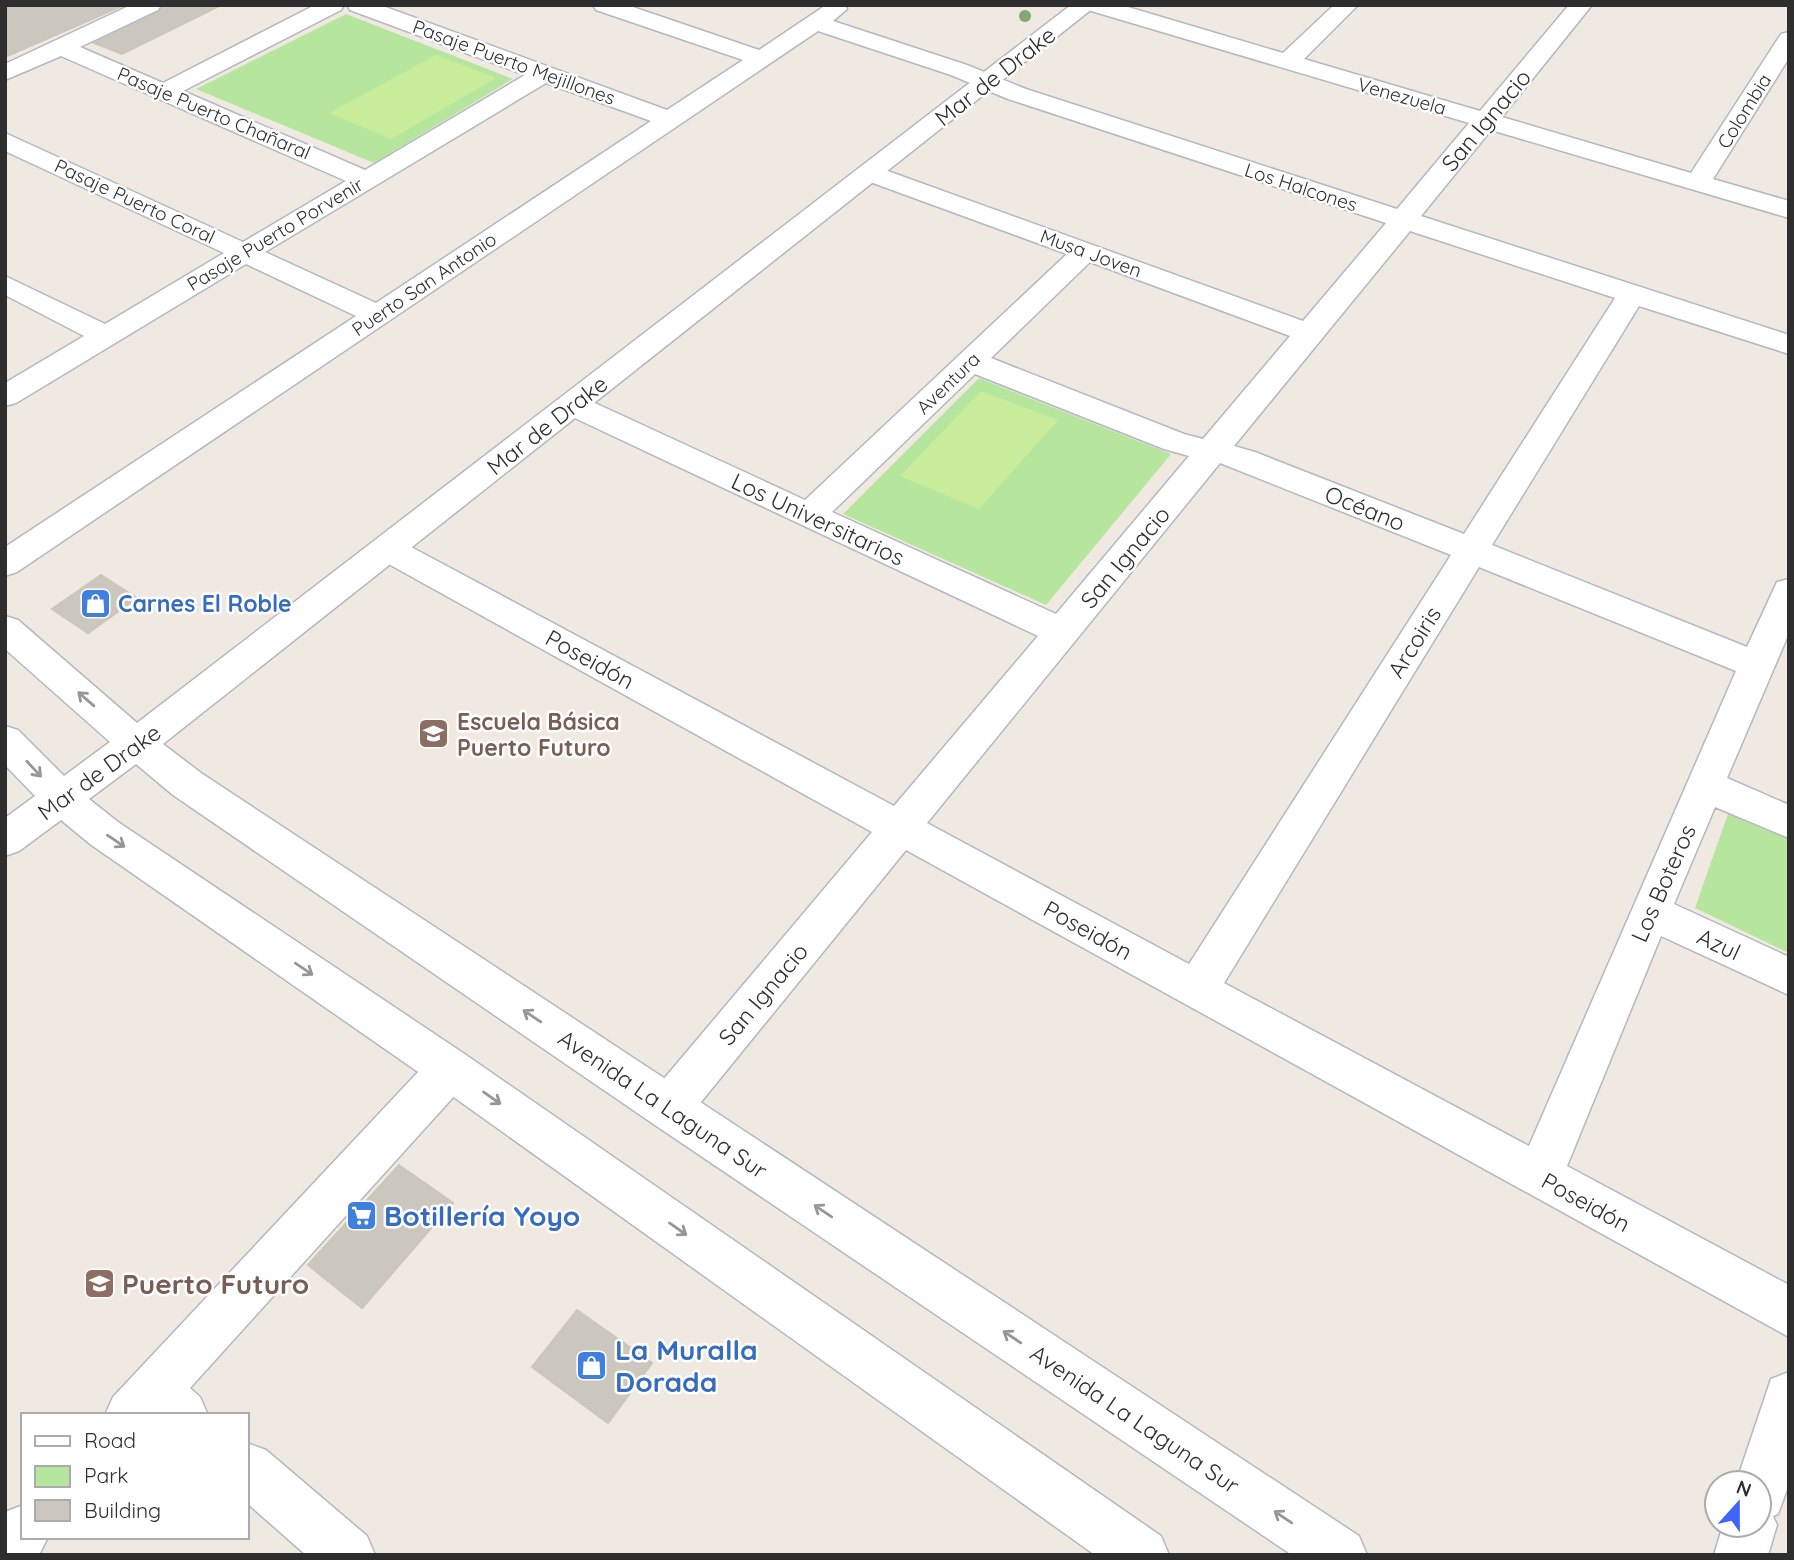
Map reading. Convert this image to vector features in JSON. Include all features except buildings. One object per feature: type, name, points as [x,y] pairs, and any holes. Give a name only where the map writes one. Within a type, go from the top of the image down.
[{"type":"street","points":[[5,73],[149,5]]},
{"type":"street","points":[[163,92],[333,5]]},
{"type":"street","name":"Pasaje Puerto Mejillones","points":[[358,5],[670,120]]},
{"type":"street","points":[[604,5],[762,59]]},
{"type":"street","name":"Puerto San Antonio","points":[[5,564],[842,5]]},
{"type":"street","name":"Mar de Drake","points":[[5,840],[137,744],[1086,5]]},
{"type":"street","name":"Venezuela","points":[[1096,5],[1789,210]]},
{"type":"street","points":[[1287,62],[1347,5]]},
{"type":"street","name":"San Ignacio","points":[[668,1108],[1581,5]]},
{"type":"street","name":"Los Halcones","points":[[816,23],[959,70],[1017,94],[1789,345]]},
{"type":"street","name":"Colombia","points":[[1698,183],[1789,39]]},
{"type":"street","name":"Pasaje Puerto Chañaral","points":[[60,47],[367,180]]},
{"type":"street","name":"Pasaje Puerto Porvenir","points":[[5,396],[545,73]]},
{"type":"street","name":"Pasaje Puerto Coral","points":[[5,141],[378,315]]},
{"type":"street","name":"Musa Joven","points":[[871,173],[1310,333]]},
{"type":"street","name":"Aventura","points":[[809,515],[1086,251]]},
{"type":"street","points":[[5,284],[106,336]]},
{"type":"street","name":"Arcoiris","points":[[1197,989],[1632,294]]},
{"type":"street","name":"Océano","points":[[970,361],[1175,442],[1244,459],[1757,665]]},
{"type":"street","name":"Los Universitarios","points":[[573,405],[1062,632]]},
{"type":"street","name":"Poseidón","points":[[388,549],[1789,1312]]},
{"type":"street","name":"Los Boteros","points":[[1541,1177],[1650,912],[1787,601]]},
{"type":"street","name":"Avenida La Laguna Sur","points":[[5,629],[187,784],[1340,1555]]},
{"type":"street","points":[[5,740],[62,799],[104,833],[450,1069],[1142,1555]]},
{"type":"street","points":[[1706,786],[1789,822]]},
{"type":"street","name":"Azul","points":[[1650,912],[1789,977]]},
{"type":"street","points":[[155,1407],[450,1069]]},
{"type":"street","points":[[1767,1469],[1789,1397]]},
{"type":"street","points":[[248,1470],[348,1555]]},
{"type":"street","points":[[5,1551],[21,1534]]},
{"type":"green space","points":[[346,14],[513,79],[374,163],[196,89]]},
{"type":"green space","points":[[436,55],[496,78],[391,139],[329,113]]},
{"type":"green space","points":[[979,378],[1171,454],[1046,605],[843,514]]},
{"type":"green space","points":[[981,391],[1058,420],[979,509],[900,476]]},
{"type":"green space","points":[[1730,808],[1789,835],[1789,953],[1695,908]]},
{"type":"place","name":"Carnes El Roble","points":[[95,603]]},
{"type":"place","name":"Escuela Básica Puerto Futuro","points":[[434,734]]},
{"type":"place","name":"Botillería Yoyo","points":[[361,1215]]},
{"type":"place","name":"Puerto Futuro","points":[[99,1283]]},
{"type":"place","name":"La Muralla Dorada","points":[[592,1365]]}]
